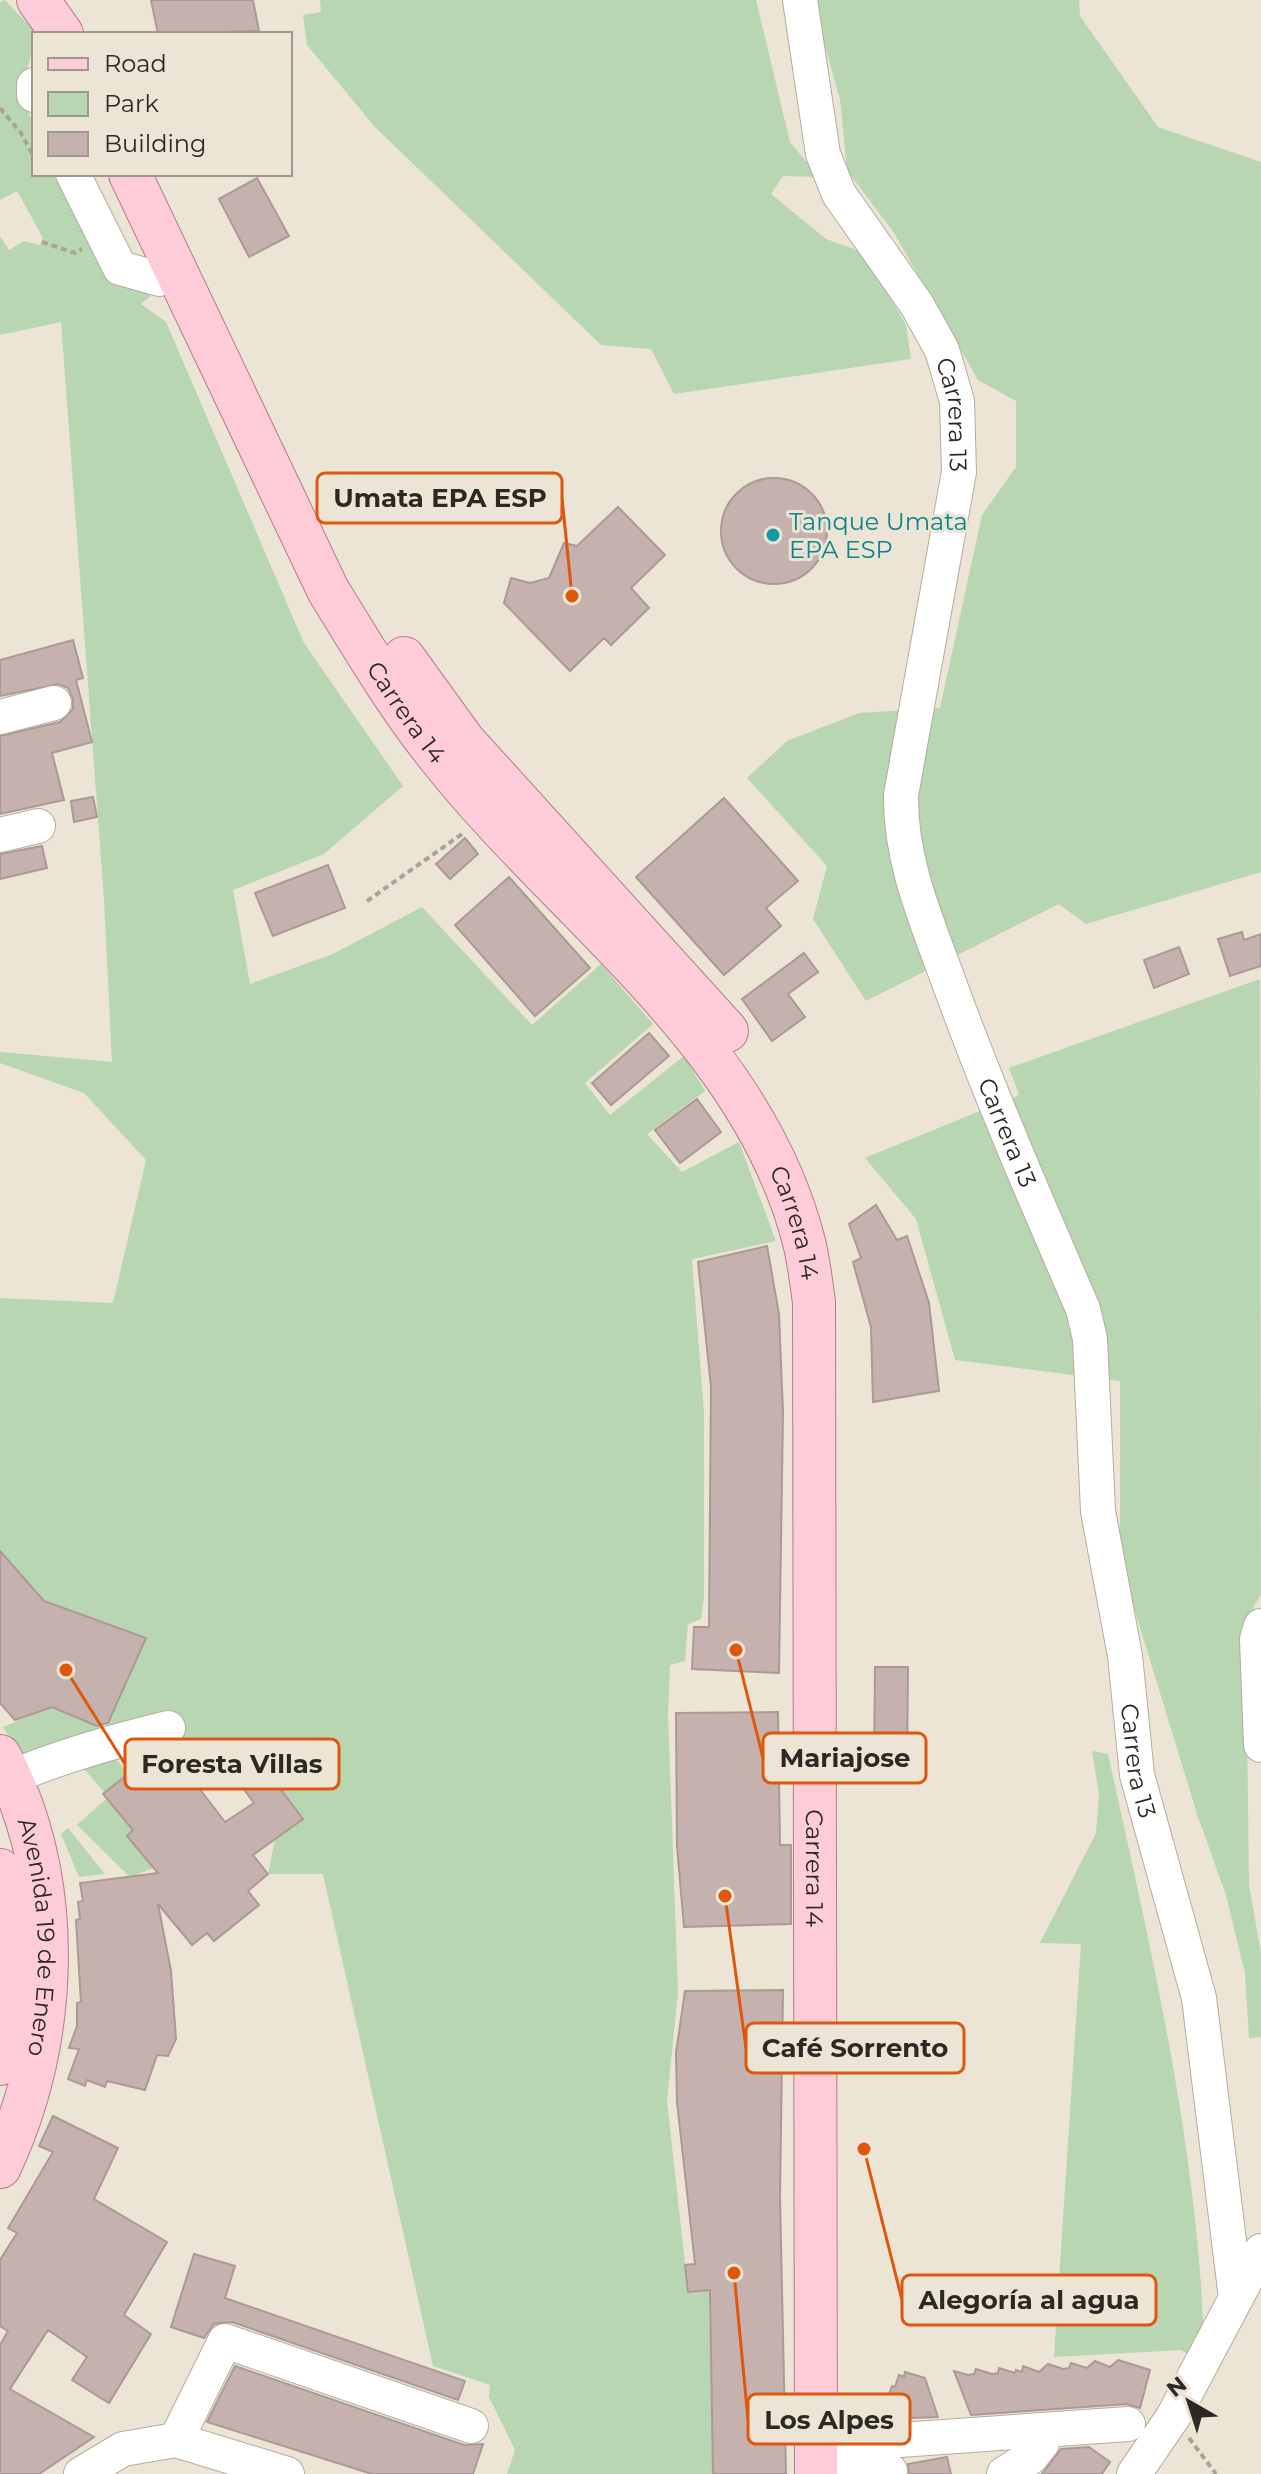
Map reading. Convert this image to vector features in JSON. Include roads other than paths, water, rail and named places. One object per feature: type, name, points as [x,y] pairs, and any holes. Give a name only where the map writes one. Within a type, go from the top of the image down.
[{"type":"main road","name":"Carrera 14","points":[[131,176],[328,590],[399,702],[439,758],[698,1040],[764,1141],[804,1242],[814,1302],[836,2466]]},
{"type":"main road","name":"Carrera 14","points":[[161,176],[353,576],[387,632],[464,741],[720,1022],[765,1087],[785,1126],[807,1172],[829,1236],[840,1297],[836,2466]]},
{"type":"main road","name":"Avenida 19 de Enero","points":[[0,2167],[30,2087],[41,2036],[46,1978],[46,1901],[28,1826],[4,1772]]},
{"type":"main road","name":"Avenida 19 de Enero","points":[[0,1870],[8,1906],[2,2041]]},
{"type":"street","name":"Carrera 13","points":[[800,0],[823,154],[839,194],[917,305],[942,350],[957,401],[959,472],[901,795],[900,832],[915,890],[998,1115],[1083,1309],[1090,1339],[1098,1511],[1125,1656],[1137,1775],[1199,1998],[1236,2298]]},
{"type":"street","points":[[74,176],[120,268],[159,279],[179,273]]},
{"type":"street","points":[[0,717],[54,703]]},
{"type":"street","points":[[0,835],[38,826]]},
{"type":"street","points":[[1261,1626],[1257,1639],[1261,1745]]},
{"type":"street","points":[[4,1772],[74,1757],[85,1748],[168,1728]]},
{"type":"street","points":[[1134,2474],[1173,2417],[1261,2251]]},
{"type":"street","points":[[176,2440],[225,2341],[471,2426]]},
{"type":"street","points":[[836,2466],[890,2462],[1039,2431],[1128,2424]]},
{"type":"street","points":[[1004,2474],[1031,2457],[1042,2443],[1039,2431]]},
{"type":"street","points":[[81,2474],[123,2449],[176,2440],[287,2474]]},
{"type":"place","name":"Tanque Umata EPA ESP","points":[[773,535]]},
{"type":"place","name":"Umata EPA ESP","points":[[572,596]]},
{"type":"place","name":"Mariajose","points":[[736,1650]]},
{"type":"place","name":"Foresta Villas","points":[[66,1670]]},
{"type":"place","name":"Café Sorrento","points":[[725,1896]]},
{"type":"place","name":"Alegoría al agua","points":[[864,2149]]},
{"type":"place","name":"Los Alpes","points":[[734,2273]]}]
